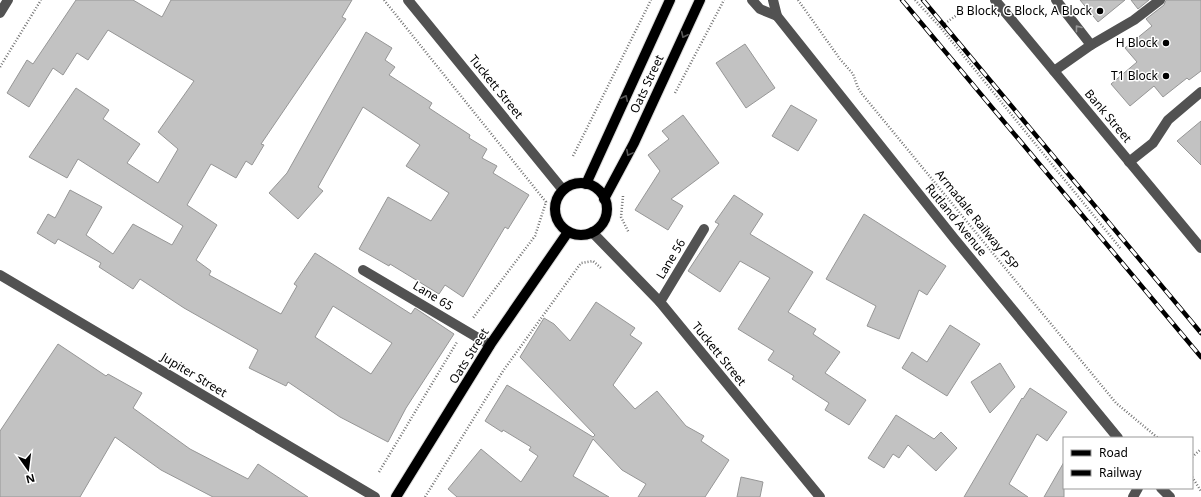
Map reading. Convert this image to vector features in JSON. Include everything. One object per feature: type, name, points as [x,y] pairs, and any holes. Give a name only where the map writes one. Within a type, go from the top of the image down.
[{"type":"main road","name":"Oats Street","points":[[586,184],[670,0]]},
{"type":"main road","name":"Oats Street","points":[[604,199],[634,143],[700,0]]},
{"type":"main road","points":[[578,184],[586,184],[600,192],[604,199],[606,214],[603,222],[592,232],[584,235],[568,232],[562,227],[555,212],[558,197],[563,190],[578,184]]},
{"type":"main road","name":"Oats Street","points":[[396,497],[490,345],[568,232]]},
{"type":"street","points":[[0,13],[8,0]]},
{"type":"street","name":"Tuckett Street","points":[[408,0],[563,190]]},
{"type":"street","name":"Rutland Avenue","points":[[752,0],[760,9],[776,16],[953,237],[1117,437]]},
{"type":"street","name":"Rutland Avenue","points":[[773,0],[776,16]]},
{"type":"street","name":"Bank Street","points":[[995,0],[1201,248]]},
{"type":"street","points":[[1056,0],[1091,45]]},
{"type":"street","points":[[1054,71],[1091,45],[1134,20],[1160,0]]},
{"type":"street","points":[[1129,162],[1153,143],[1168,120],[1201,92]]},
{"type":"street","name":"Lane 56","points":[[660,302],[704,229]]},
{"type":"street","name":"Tuckett Street","points":[[592,232],[660,302],[820,497]]},
{"type":"street","name":"Lane 65","points":[[363,270],[490,345]]},
{"type":"street","name":"Jupiter Street","points":[[0,275],[375,497]]},
{"type":"street","points":[[1162,489],[1170,497]]},
{"type":"path","points":[[0,67],[41,0]]},
{"type":"path","points":[[384,0],[546,202]]},
{"type":"path","points":[[573,156],[651,0]]},
{"type":"path","points":[[674,95],[724,0]]},
{"type":"path","name":"Armadale Railway PSP","points":[[798,0],[840,59],[853,74],[862,94],[1116,403],[1157,437]]},
{"type":"path","points":[[915,0],[940,27],[1121,249]]},
{"type":"path","points":[[940,27],[957,15]]},
{"type":"path","points":[[626,190],[623,196],[621,217],[629,233]]},
{"type":"path","points":[[425,497],[503,371],[581,263],[593,261],[602,269]]},
{"type":"path","points":[[1193,456],[1201,449]]},
{"type":"path","points":[[1193,479],[1201,491]]},
{"type":"building","points":[[76,0],[133,0],[162,17],[171,0],[352,0],[342,17],[346,19],[261,144],[264,145],[252,165],[246,161],[236,178],[211,164],[187,205],[217,225],[196,260],[211,271],[209,275],[281,314],[297,286],[294,284],[315,253],[411,314],[415,308],[454,334],[406,408],[388,442],[340,417],[288,382],[286,386],[249,368],[258,350],[184,308],[140,279],[133,289],[99,267],[101,263],[58,239],[55,244],[37,233],[48,214],[55,218],[70,190],[102,207],[86,235],[113,254],[133,224],[172,245],[183,226],[78,159],[67,178],[29,157],[76,88],[109,110],[103,119],[140,144],[127,163],[158,183],[178,149],[158,132],[194,81],[108,30],[88,60],[77,53],[63,75],[53,68],[29,107],[7,93],[27,60],[33,64]],"holes":[[[333,306],[392,343],[371,374],[315,337]]]},
{"type":"building","name":"B Block, C Block, A Block","points":[[1080,0],[1125,0],[1098,22]]},
{"type":"building","points":[[1131,0],[1149,0],[1138,9]]},
{"type":"building","points":[[1166,0],[1201,0],[1201,71],[1189,80],[1187,78],[1163,97],[1154,86],[1130,106],[1111,84],[1137,62],[1125,48],[1152,26],[1146,19],[1164,5]]},
{"type":"building","points":[[366,32],[392,48],[385,60],[395,67],[389,75],[432,103],[429,108],[470,135],[469,138],[487,149],[482,158],[497,166],[493,173],[529,195],[508,229],[505,227],[463,297],[445,285],[439,294],[390,264],[389,266],[359,249],[388,197],[431,221],[449,193],[406,166],[420,145],[363,107],[318,187],[323,191],[298,219],[269,193],[287,173]]},
{"type":"building","points":[[745,44],[775,88],[746,108],[716,63]]},
{"type":"building","points":[[791,105],[817,120],[798,151],[772,136]]},
{"type":"building","points":[[683,115],[719,163],[671,199],[683,206],[668,230],[635,210],[660,171],[648,155],[669,139],[662,131]]},
{"type":"building","points":[[1201,121],[1201,165],[1177,141]]},
{"type":"building","points":[[734,195],[763,214],[750,234],[813,272],[788,312],[816,329],[813,334],[840,352],[825,373],[866,400],[849,425],[825,410],[829,403],[792,379],[794,376],[768,360],[774,351],[738,329],[770,278],[740,261],[720,292],[688,271],[719,224],[715,222]]},
{"type":"building","points":[[864,214],[946,266],[927,295],[919,290],[899,339],[867,326],[876,306],[826,279]]},
{"type":"building","points":[[596,302],[635,328],[630,335],[642,343],[613,385],[635,409],[657,391],[686,426],[704,436],[701,441],[729,460],[705,497],[638,497],[646,484],[622,470],[593,439],[573,476],[609,497],[457,497],[448,489],[481,449],[521,482],[538,456],[529,450],[531,447],[503,430],[502,432],[485,421],[507,385],[593,437],[595,435],[520,357],[544,318],[554,324],[570,341]]},
{"type":"building","points":[[950,325],[980,344],[947,396],[902,368],[912,352],[927,362]]},
{"type":"building","points":[[58,344],[106,376],[108,374],[142,393],[133,408],[190,449],[248,479],[258,464],[308,497],[213,497],[161,470],[115,437],[80,497],[0,497],[0,431]]},
{"type":"building","points":[[1000,363],[1015,387],[990,413],[971,382]]},
{"type":"building","points":[[1030,388],[1067,412],[1047,441],[1037,434],[1009,484],[1028,497],[964,497],[1022,398],[1023,399]]},
{"type":"building","points":[[896,415],[934,439],[941,432],[957,448],[936,471],[908,445],[899,458],[893,454],[884,468],[868,458]]},
{"type":"building","points":[[1063,464],[1064,497],[1044,497]]},
{"type":"building","points":[[741,477],[763,482],[760,497],[737,497]]},
{"type":"railway","points":[[902,0],[1201,357]]},
{"type":"railway","points":[[923,0],[1201,333]]},
{"type":"place","name":"B Block, C Block, A Block","points":[[1100,11]]},
{"type":"place","name":"H Block","points":[[1166,43]]},
{"type":"place","name":"T1 Block","points":[[1166,76]]}]
